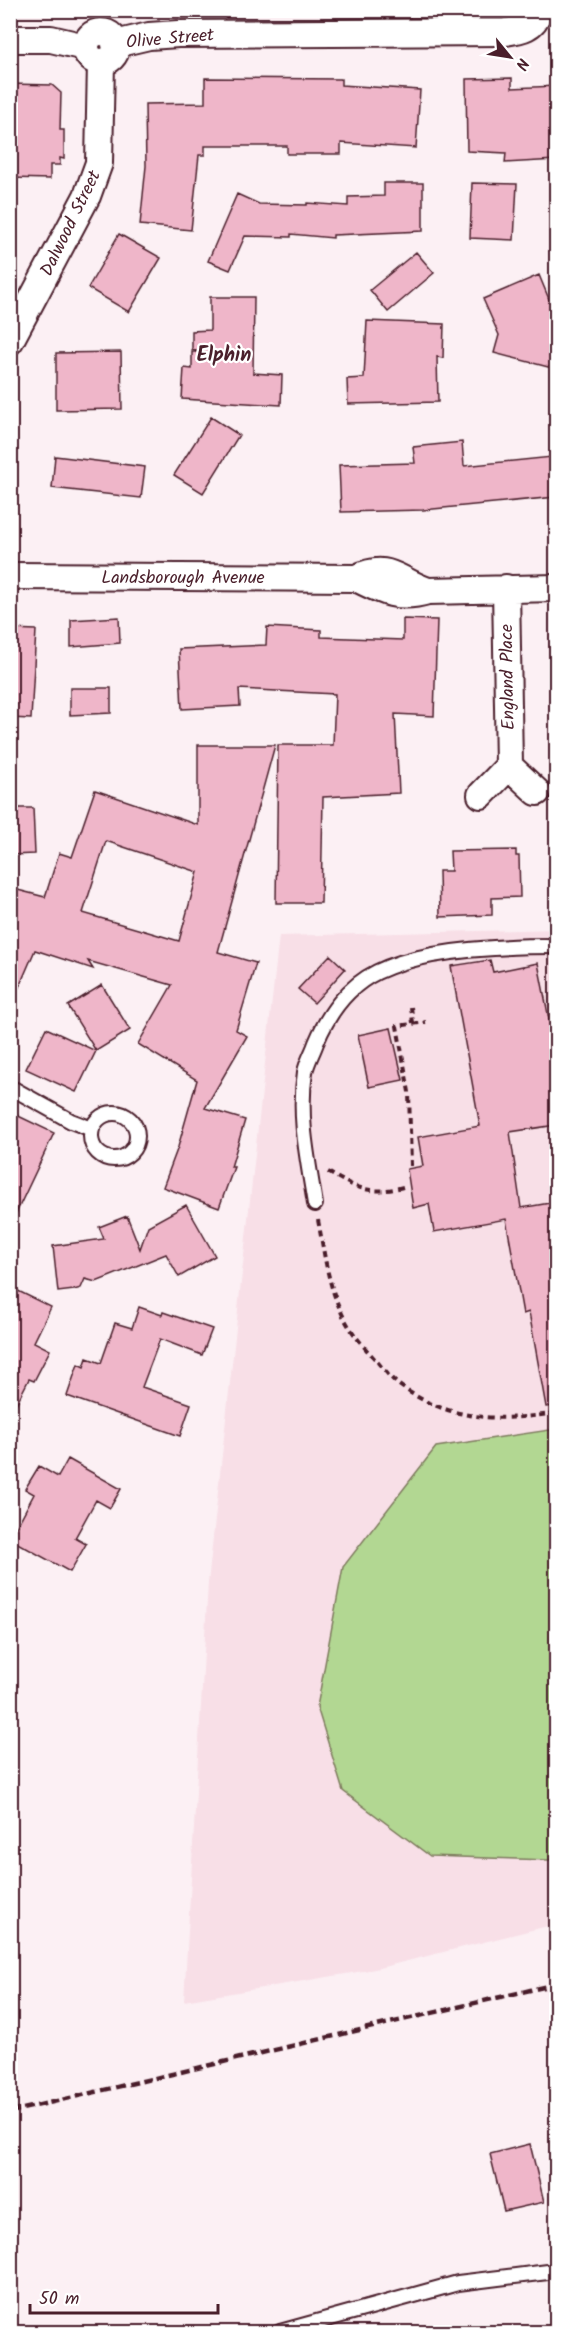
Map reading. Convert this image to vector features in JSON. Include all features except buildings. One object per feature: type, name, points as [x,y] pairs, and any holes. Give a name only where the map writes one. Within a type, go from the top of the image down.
[{"type":"street","name":"Olive Street","points":[[10,39],[51,39],[101,51],[149,36],[178,34],[505,32],[521,30],[531,25],[539,10]]},
{"type":"street","name":"Dalwood Street","points":[[11,340],[87,196],[99,163],[101,51]]},
{"type":"street","name":"Landsborough Avenue","points":[[10,576],[356,578],[372,570],[390,573],[411,585],[428,591],[556,588]]},
{"type":"street","name":"England Place","points":[[506,588],[509,766]]},
{"type":"street","points":[[481,795],[509,766],[537,792]]},
{"type":"lane","points":[[315,1204],[302,1124],[305,1071],[326,1020],[352,988],[377,972],[410,960],[508,946],[556,946]]},
{"type":"lane","points":[[10,1087],[71,1121],[92,1129]]},
{"type":"lane","points":[[280,2332],[458,2283],[556,2271]]},
{"type":"path","points":[[411,1007],[413,1023]]},
{"type":"path","points":[[411,1166],[409,1092],[397,1026],[426,1022]]},
{"type":"path","points":[[308,1160],[366,1190],[381,1192],[403,1187]]},
{"type":"path","points":[[315,1204],[328,1275],[340,1311],[363,1346],[398,1384],[436,1405],[467,1415],[493,1419],[519,1419],[556,1413]]},
{"type":"shaded area","points":[[556,929],[556,1924],[375,1969],[184,2001],[208,1583],[279,936]]},
{"type":"green space","points":[[556,1429],[556,1858],[549,1860],[430,1856],[343,1791],[317,1707],[343,1567],[436,1447]]},
{"type":"railway","points":[[10,2112],[556,1984]]},
{"type":"district","name":"Elphin","points":[[224,354]]}]
